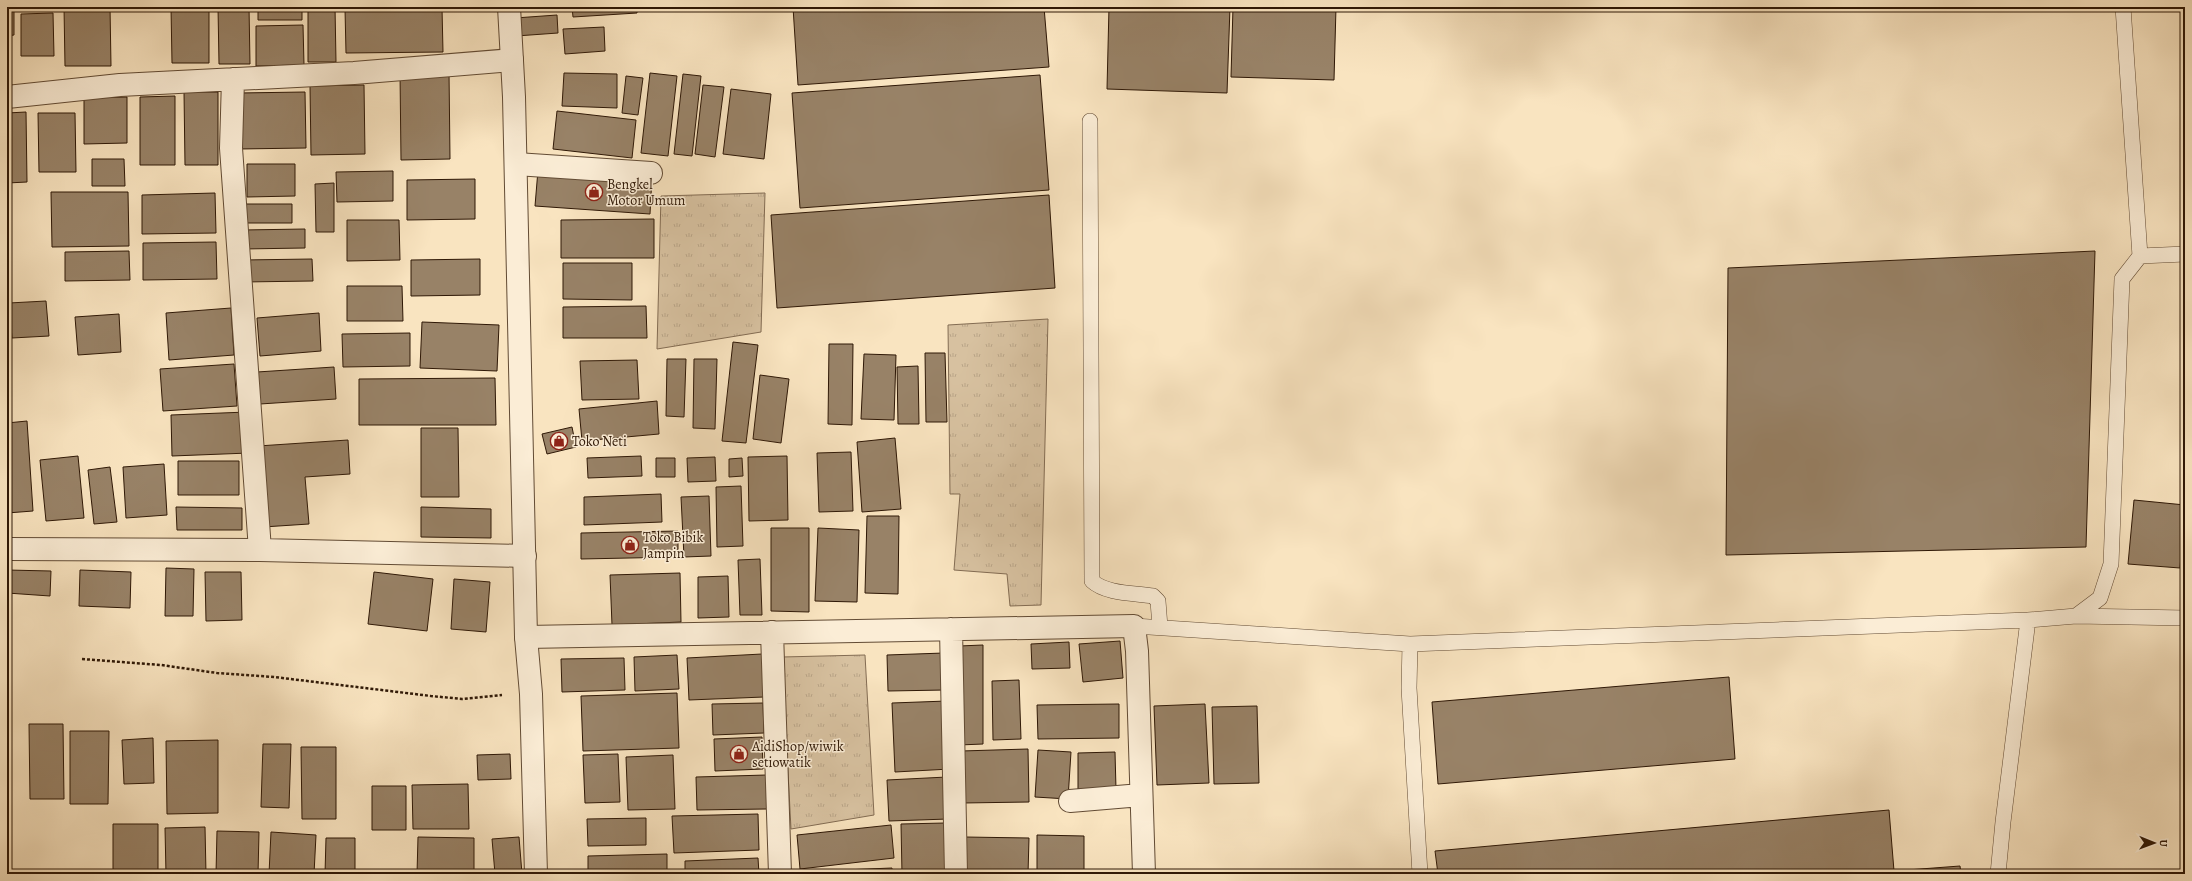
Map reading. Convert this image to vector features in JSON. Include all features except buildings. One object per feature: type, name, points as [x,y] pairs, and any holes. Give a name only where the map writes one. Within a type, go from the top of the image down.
[{"type":"street","points":[[509,7],[516,164],[526,637],[531,694],[536,874]]},
{"type":"street","points":[[7,98],[120,85],[354,73],[512,60]]},
{"type":"street","points":[[233,79],[231,148],[260,550]]},
{"type":"street","points":[[516,164],[651,173]]},
{"type":"street","points":[[7,549],[260,550],[525,556]]},
{"type":"street","points":[[526,637],[1134,626],[1137,651],[1144,874]]},
{"type":"street","points":[[951,629],[956,874]]},
{"type":"street","points":[[772,632],[780,874]]},
{"type":"street","points":[[1070,801],[1141,796]]},
{"type":"lane","points":[[2076,616],[2100,598],[2111,564],[2122,280],[2140,256],[2123,7]]},
{"type":"lane","points":[[1090,121],[1092,581],[1096,585],[1110,589],[1153,596],[1158,601],[1160,627]]},
{"type":"lane","points":[[2140,256],[2185,254]]},
{"type":"lane","points":[[1134,626],[1410,644],[2028,620],[2076,616],[2185,618]]},
{"type":"lane","points":[[1998,874],[2028,620]]},
{"type":"lane","points":[[1410,644],[1409,688],[1420,874]]},
{"type":"path","points":[[82,659],[161,665],[217,673],[462,699],[531,694]]},
{"type":"green space","points":[[765,193],[761,332],[657,349],[661,196]]},
{"type":"green space","points":[[1048,319],[1041,605],[1010,606],[1007,574],[954,570],[960,494],[950,494],[948,325]]},
{"type":"green space","points":[[865,655],[874,815],[791,829],[782,657]]},
{"type":"place","name":"Bengkel Motor Umum","points":[[594,192]]},
{"type":"place","name":"Toko Neti","points":[[559,441]]},
{"type":"place","name":"Toko Bibik Jampin","points":[[630,545]]},
{"type":"place","name":"AidiShop/wiwik setiowatik","points":[[739,754]]}]
